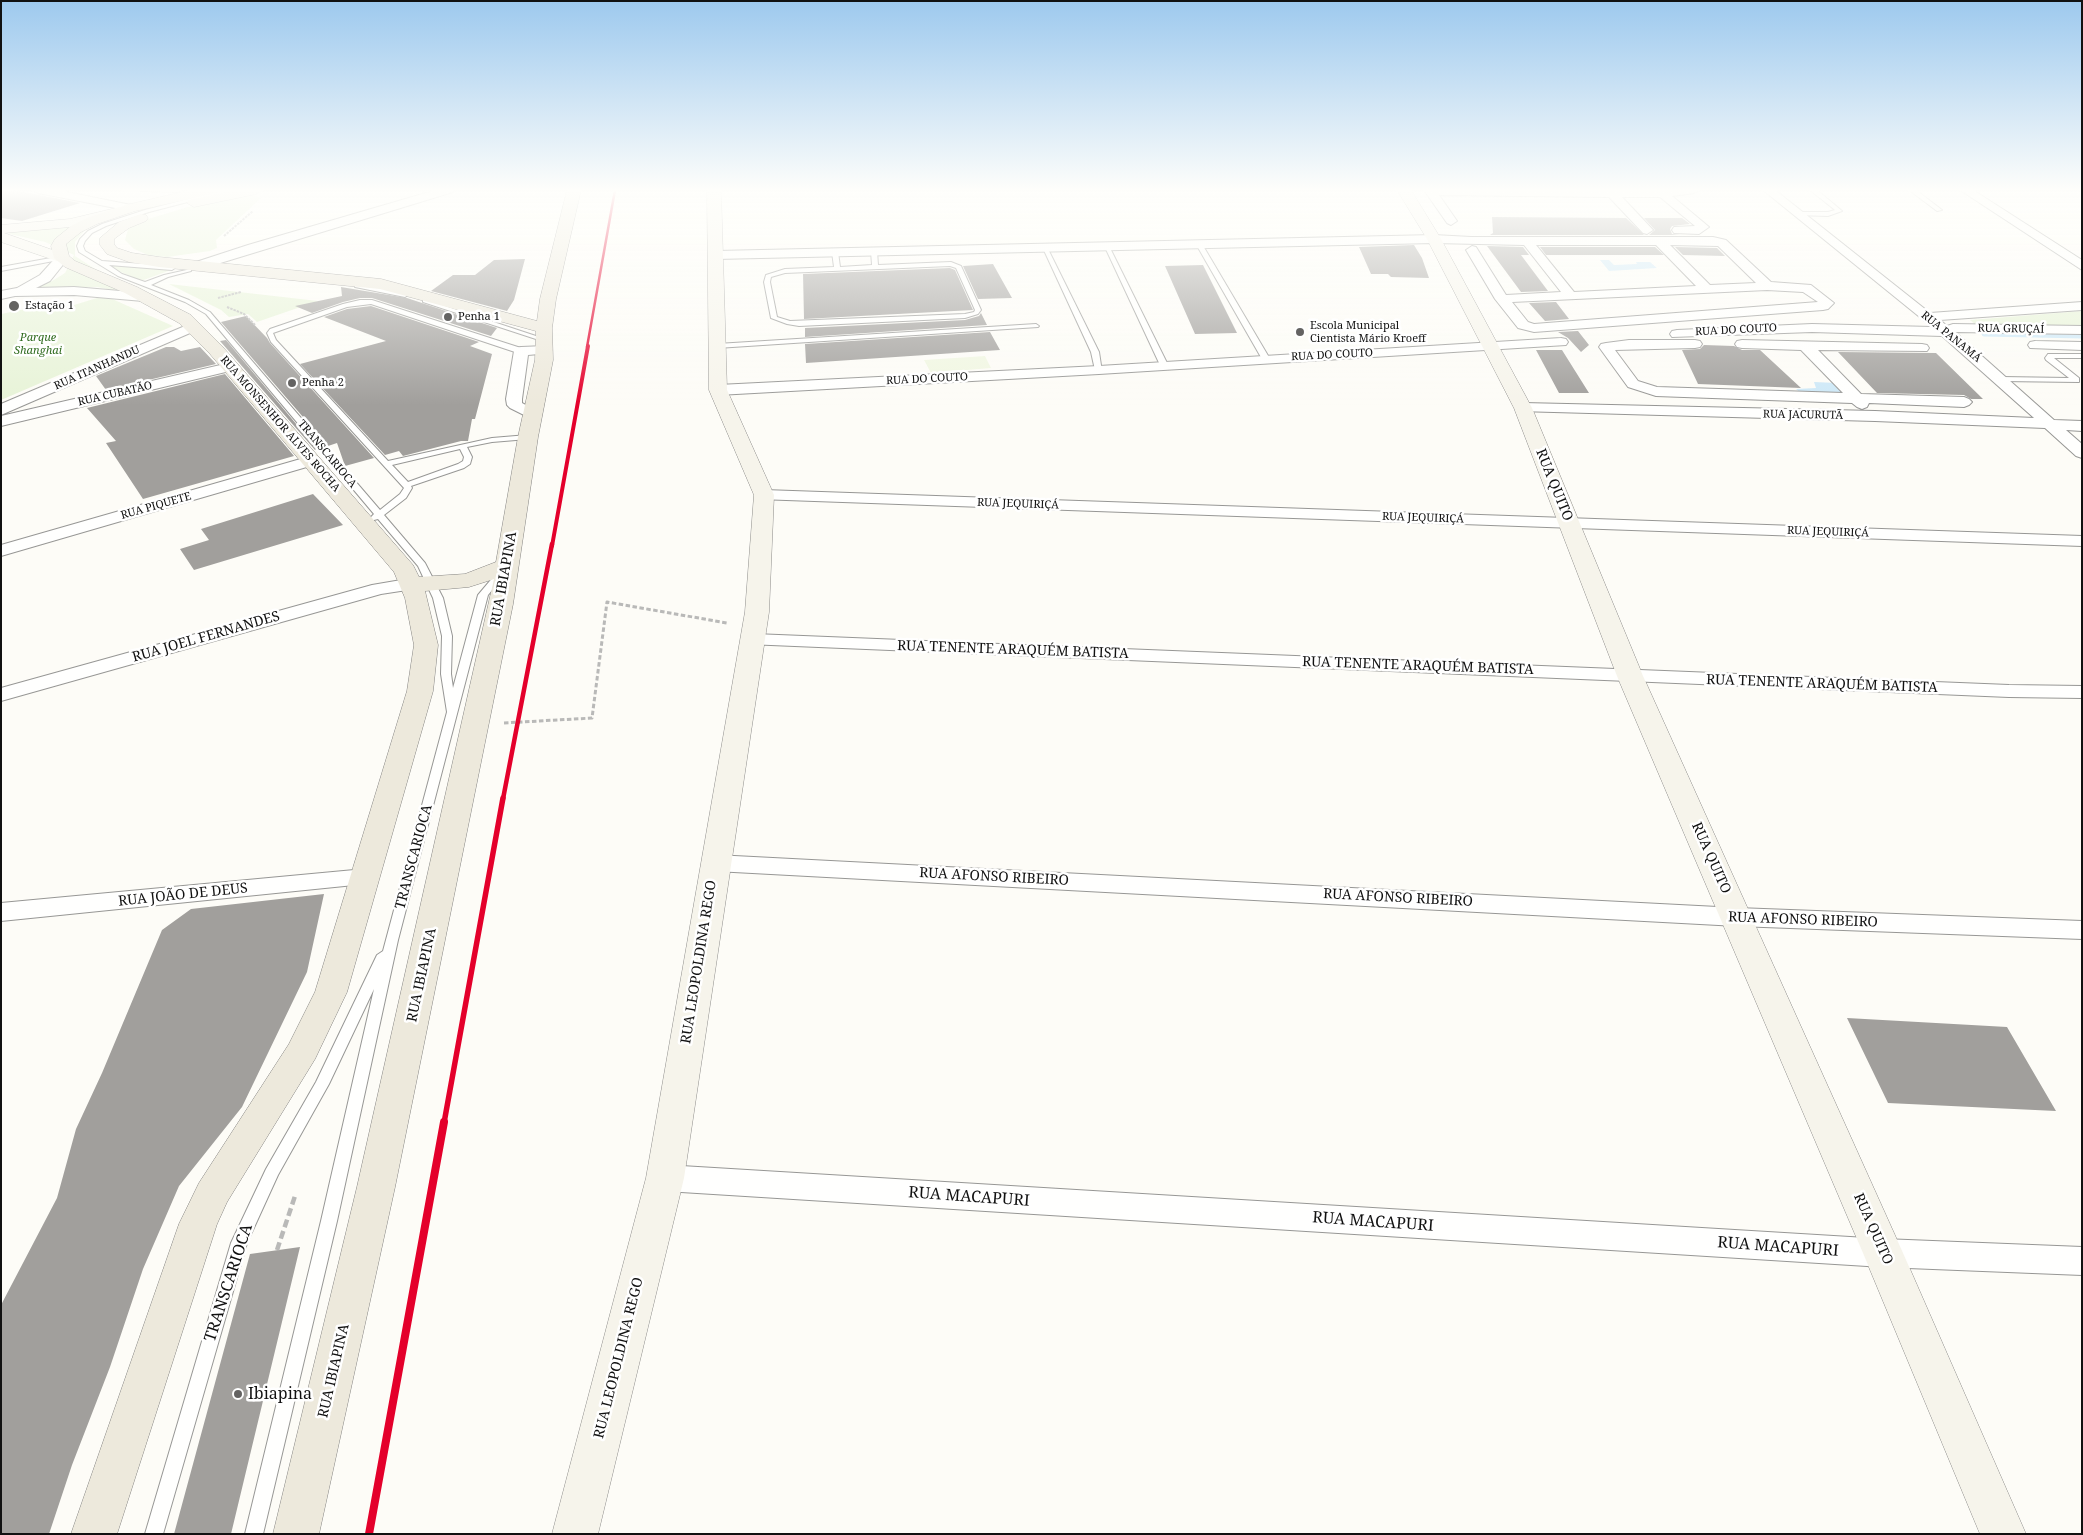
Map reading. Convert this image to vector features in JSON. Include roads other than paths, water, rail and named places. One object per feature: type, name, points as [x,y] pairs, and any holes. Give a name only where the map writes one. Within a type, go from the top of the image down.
[{"type":"main road","name":"RUA MONSENHOR ALVES ROCHA","points":[[67,262],[107,279],[143,291],[184,319],[229,367],[311,461],[372,519],[405,570],[422,584],[426,645],[420,691],[365,877]]},
{"type":"main road","points":[[154,262],[195,268],[381,284],[544,339]]},
{"type":"main road","name":"RUA IBIAPINA","points":[[296,1534],[376,1187],[508,566],[544,339],[548,298],[557,262]]},
{"type":"main road","points":[[422,584],[469,580],[508,566]]},
{"type":"main road","points":[[94,1534],[198,1224],[212,1194],[303,1050],[318,1022],[331,992],[365,877]]},
{"type":"street","points":[[15,292],[45,278],[59,262]]},
{"type":"street","points":[[195,268],[213,262]]},
{"type":"street","points":[[716,262],[718,390]]},
{"type":"street","name":"RUA QUITO","points":[[1452,262],[1523,408],[1630,676],[1883,1253],[2003,1534]]},
{"type":"street","points":[[1479,262],[1502,299],[1523,325],[1534,328],[1634,322],[1826,304],[1823,299],[1806,288],[1767,286],[1570,294],[1502,299]]},
{"type":"street","points":[[1544,262],[1570,294]]},
{"type":"street","points":[[1680,262],[1706,288]]},
{"type":"street","points":[[1740,262],[1767,286]]},
{"type":"street","name":"RUA PANAMÁ","points":[[1857,262],[1962,344],[2082,453]]},
{"type":"street","points":[[1,295],[15,292],[74,290],[143,291]]},
{"type":"street","points":[[1926,317],[2082,306]]},
{"type":"street","name":"RUA ITANHANDU","points":[[1,410],[192,327]]},
{"type":"street","name":"RUA DO COUTO","points":[[1593,339],[1773,328],[1943,330]]},
{"type":"street","name":"RUA GRUÇAÍ","points":[[1943,330],[2082,330]]},
{"type":"street","points":[[532,414],[516,405],[514,399],[521,351],[544,339]]},
{"type":"street","name":"RUA DO COUTO","points":[[718,390],[1099,370],[1573,341]]},
{"type":"street","points":[[1922,348],[1804,344],[1629,344],[1606,347],[1633,384],[1643,389],[1656,391],[1964,402]]},
{"type":"street","points":[[1804,344],[1875,416]]},
{"type":"street","name":"RUA GRUÇAÍ","points":[[1962,344],[1980,344]]},
{"type":"street","name":"RUA GRUÇAÍ","points":[[2017,345],[2082,346]]},
{"type":"street","name":"RUA CUBATÃO","points":[[1,421],[229,367]]},
{"type":"street","name":"RUA LEOPOLDINA REGO","points":[[575,1534],[665,1178],[715,863],[755,632],[764,495],[718,390]]},
{"type":"street","name":"RUA JACURUTÃ","points":[[1523,408],[1875,416],[2082,426]]},
{"type":"street","name":"RUA PIQUETE","points":[[1,551],[311,461]]},
{"type":"street","name":"RUA JEQUIRIÇÁ","points":[[764,495],[2082,541]]},
{"type":"street","name":"RUA JOEL FERNANDES","points":[[1,695],[379,589],[422,584]]},
{"type":"street","name":"RUA TENENTE ARAQUÉM BATISTA","points":[[755,632],[1630,676],[2009,691],[2082,692]]},
{"type":"street","name":"RUA AFONSO RIBEIRO","points":[[715,863],[1220,888],[1736,917],[2082,930]]},
{"type":"street","name":"RUA JOÃO DE DEUS","points":[[1,912],[365,877]]},
{"type":"street","name":"RUA MACAPURI","points":[[665,1178],[1883,1253],[2082,1261]]},
{"type":"lane","points":[[1,269],[42,262]]},
{"type":"lane","name":"TRANSCARIOCA","points":[[98,262],[143,291],[186,301],[208,313],[372,519]]},
{"type":"lane","points":[[836,262],[837,269]]},
{"type":"lane","points":[[875,262],[875,267]]},
{"type":"lane","points":[[1051,262],[1095,352],[1099,370]]},
{"type":"lane","points":[[1114,262],[1164,366]]},
{"type":"lane","points":[[1209,262],[1266,359]]},
{"type":"lane","name":"TRANSCARIOCA","points":[[101,263],[195,268]]},
{"type":"lane","points":[[956,265],[959,266],[978,310],[976,313],[965,316],[799,324],[780,322],[774,318],[767,282],[768,276],[785,271],[837,269],[956,265]]},
{"type":"lane","points":[[143,291],[166,276],[195,268]]},
{"type":"lane","points":[[372,519],[403,496],[408,488],[274,340],[270,333],[281,326],[345,305],[364,302],[384,306],[521,351]]},
{"type":"lane","points":[[717,346],[1036,326]]},
{"type":"lane","points":[[2079,382],[2049,358],[2051,356],[2082,356]]},
{"type":"lane","points":[[1997,376],[2067,373]]},
{"type":"lane","points":[[1997,376],[2079,382]]},
{"type":"lane","points":[[386,464],[492,440],[528,437]]},
{"type":"lane","points":[[406,485],[461,466],[467,462],[468,457],[462,446]]},
{"type":"lane","name":"TRANSCARIOCA","points":[[254,1534],[329,1221],[392,940],[483,595],[508,566]]},
{"type":"lane","name":"TRANSCARIOCA","points":[[422,584],[438,598],[446,636],[446,674],[452,717]]},
{"type":"lane","name":"TRANSCARIOCA","points":[[154,1534],[239,1243],[271,1173],[322,1084],[355,1012],[392,940]]},
{"type":"water","points":[[1601,262],[1611,262],[1614,265],[1650,262],[1657,268],[1609,271]]},
{"type":"water","points":[[1814,382],[1837,383],[1848,394],[1802,394],[1796,389],[1816,388]]},
{"type":"waterway","points":[[1984,334],[2082,336]]},
{"type":"place","name":"Estação 1","points":[[14,306]]},
{"type":"place","name":"Penha 1","points":[[448,317]]},
{"type":"place","name":"Escola Municipal Cientista Mário Kroeff","points":[[1300,332]]},
{"type":"place","name":"Penha 2","points":[[292,383]]},
{"type":"place","name":"Ibiapina","points":[[238,1394]]},
{"type":"park label","name":"Parque Shanghai","points":[[38,344]]}]
